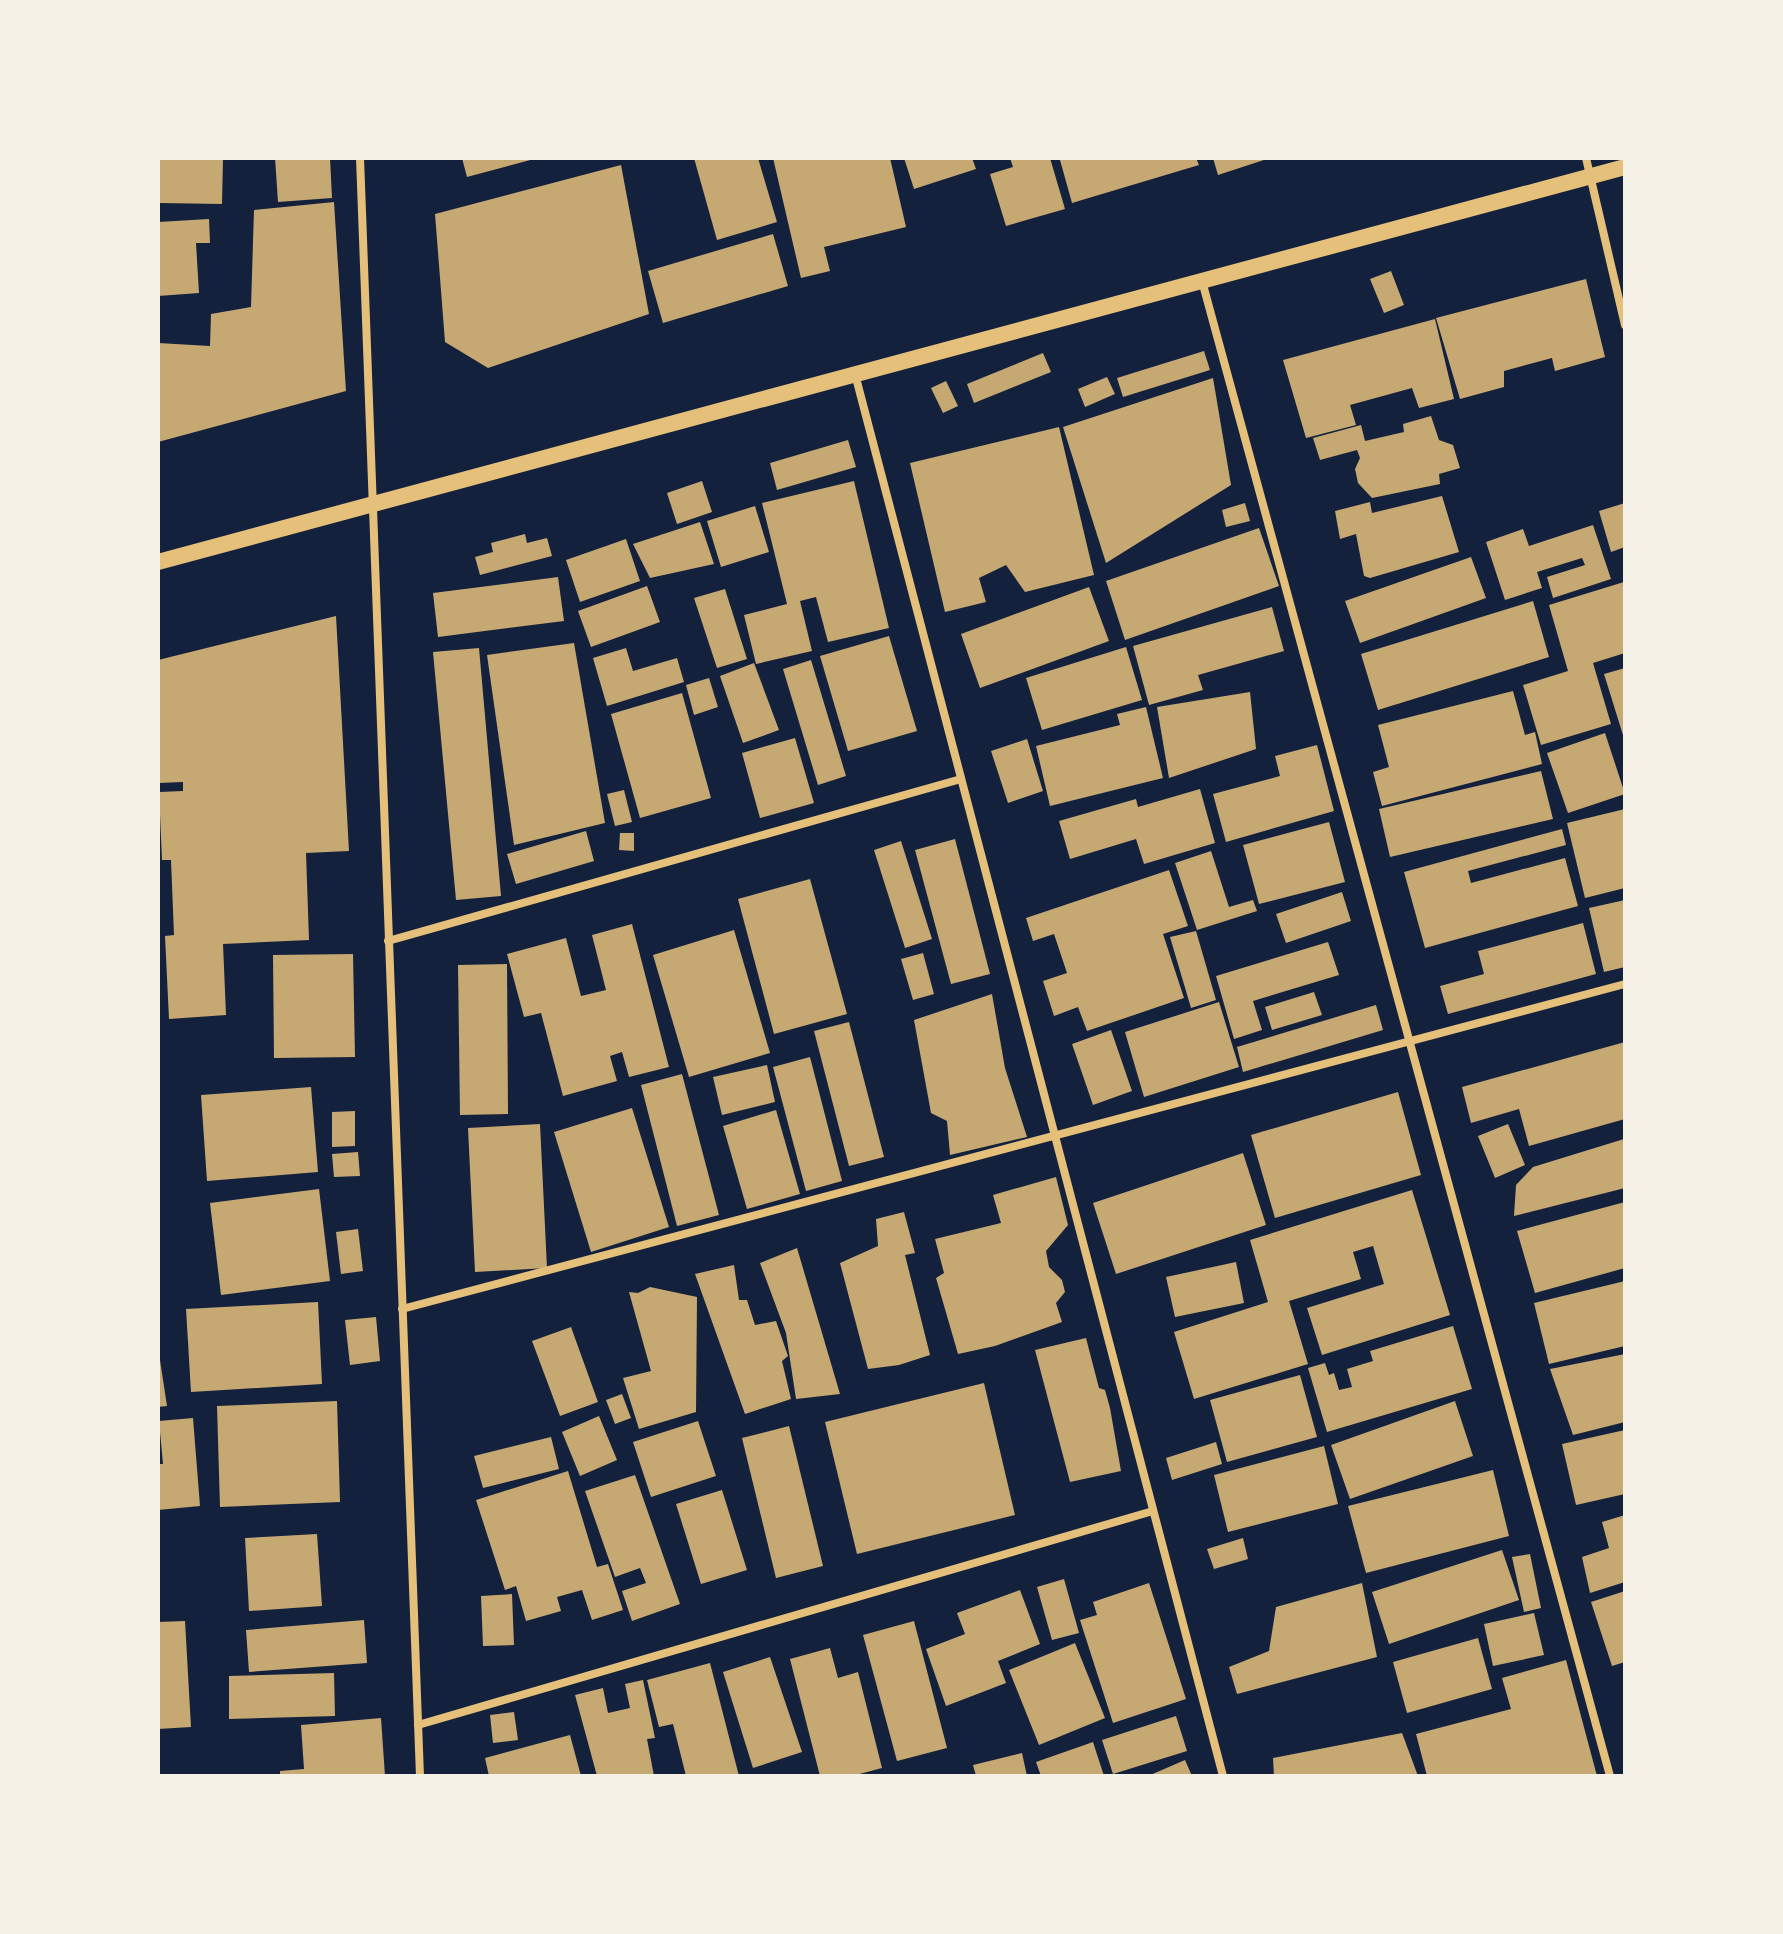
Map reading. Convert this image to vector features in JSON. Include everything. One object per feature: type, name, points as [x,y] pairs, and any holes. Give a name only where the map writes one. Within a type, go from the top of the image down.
[{"type":"main road","points":[[158,562],[1625,167]]},
{"type":"street","points":[[360,158],[420,1776]]},
{"type":"street","points":[[1586,158],[1625,325]]},
{"type":"street","points":[[1202,281],[1610,1776]]},
{"type":"street","points":[[855,374],[1223,1776]]},
{"type":"street","points":[[388,941],[961,779]]},
{"type":"street","points":[[402,1309],[1625,984]]},
{"type":"street","points":[[418,1725],[1153,1511]]},
{"type":"building","points":[[158,158],[223,158],[222,204],[158,203]]},
{"type":"building","points":[[275,158],[330,158],[332,198],[278,202]]},
{"type":"building","points":[[462,158],[534,158],[534,159],[467,177]]},
{"type":"building","points":[[694,158],[758,158],[777,222],[717,240]]},
{"type":"building","points":[[773,158],[890,158],[906,227],[824,247],[830,271],[801,278]]},
{"type":"building","points":[[904,158],[972,158],[976,169],[914,189]]},
{"type":"building","points":[[1010,158],[1050,158],[1065,209],[1006,226],[990,174],[1013,167]]},
{"type":"building","points":[[1196,158],[1199,165],[1072,203],[1060,160]]},
{"type":"building","points":[[1213,158],[1267,158],[1267,159],[1218,175]]},
{"type":"building","points":[[621,165],[649,314],[488,368],[445,342],[435,214]]},
{"type":"building","points":[[334,202],[346,391],[158,442],[158,343],[210,346],[211,314],[251,307],[254,210]]},
{"type":"building","points":[[209,219],[210,243],[196,243],[199,293],[158,296],[158,222]]},
{"type":"building","points":[[773,234],[788,286],[663,323],[648,271]]},
{"type":"building","points":[[1391,271],[1404,305],[1384,313],[1370,279]]},
{"type":"building","points":[[1586,279],[1605,357],[1555,371],[1552,358],[1504,371],[1504,387],[1460,399],[1436,318]]},
{"type":"building","points":[[1435,319],[1454,399],[1419,408],[1412,388],[1350,405],[1356,425],[1306,438],[1283,360]]},
{"type":"building","points":[[1204,351],[1210,370],[1123,397],[1117,378]]},
{"type":"building","points":[[1043,353],[1051,372],[974,403],[967,384]]},
{"type":"building","points":[[1107,377],[1115,394],[1085,407],[1078,389]]},
{"type":"building","points":[[1213,378],[1231,485],[1106,563],[1063,427]]},
{"type":"building","points":[[946,381],[958,406],[943,413],[931,388]]},
{"type":"building","points":[[1431,416],[1439,440],[1453,445],[1460,468],[1439,474],[1440,484],[1372,498],[1358,483],[1355,469],[1360,458],[1357,450],[1320,460],[1313,438],[1361,425],[1365,441],[1404,432],[1403,424]]},
{"type":"building","points":[[1059,427],[1094,575],[1025,592],[1006,565],[979,578],[986,602],[945,612],[910,463]]},
{"type":"building","points":[[848,440],[856,467],[777,490],[770,463]]},
{"type":"building","points":[[702,481],[712,512],[677,524],[667,493]]},
{"type":"building","points":[[854,481],[889,628],[828,642],[816,597],[800,601],[812,651],[756,664],[744,615],[787,604],[762,503]]},
{"type":"building","points":[[1442,496],[1459,552],[1370,578],[1364,576],[1356,534],[1340,539],[1335,511],[1370,502],[1372,513]]},
{"type":"building","points":[[1245,503],[1250,521],[1226,527],[1222,510]]},
{"type":"building","points":[[1625,503],[1625,547],[1611,552],[1599,511]]},
{"type":"building","points":[[755,506],[769,552],[721,567],[707,521]]},
{"type":"building","points":[[700,522],[714,564],[650,578],[633,544]]},
{"type":"building","points":[[1593,525],[1611,579],[1553,598],[1547,577],[1585,565],[1582,558],[1537,572],[1542,588],[1505,600],[1486,542],[1523,529],[1529,546]]},
{"type":"building","points":[[1259,528],[1279,586],[1125,640],[1106,581]]},
{"type":"building","points":[[525,534],[527,543],[547,538],[552,556],[480,575],[475,557],[493,552],[491,543]]},
{"type":"building","points":[[626,539],[640,581],[580,602],[566,560]]},
{"type":"building","points":[[1471,557],[1486,598],[1360,643],[1345,601]]},
{"type":"building","points":[[558,577],[564,621],[438,637],[433,593]]},
{"type":"building","points":[[1624,582],[1625,653],[1593,663],[1611,724],[1541,745],[1523,685],[1568,671],[1549,605]]},
{"type":"building","points":[[647,586],[660,622],[591,647],[578,611]]},
{"type":"building","points":[[1089,587],[1109,641],[980,688],[961,634]]},
{"type":"building","points":[[725,589],[747,659],[717,668],[694,598]]},
{"type":"building","points":[[1533,601],[1549,657],[1378,710],[1361,654]]},
{"type":"building","points":[[1272,607],[1284,651],[1198,675],[1203,690],[1149,705],[1133,646]]},
{"type":"building","points":[[336,616],[349,851],[306,853],[309,940],[223,944],[226,1015],[169,1019],[165,936],[174,935],[171,860],[162,860],[159,792],[183,791],[183,782],[158,783],[158,660]]},
{"type":"building","points":[[889,636],[917,731],[848,751],[820,656]]},
{"type":"building","points":[[574,643],[605,823],[514,845],[487,655]]},
{"type":"building","points":[[1126,647],[1142,700],[1042,730],[1026,678]]},
{"type":"building","points":[[479,648],[501,896],[456,900],[433,652]]},
{"type":"building","points":[[626,648],[633,671],[677,658],[684,682],[607,706],[593,658]]},
{"type":"building","points":[[811,660],[846,776],[818,785],[783,669]]},
{"type":"building","points":[[754,663],[779,730],[743,743],[720,676]]},
{"type":"building","points":[[1625,668],[1625,734],[1623,735],[1604,674]]},
{"type":"building","points":[[709,678],[718,707],[694,715],[686,685]]},
{"type":"building","points":[[1513,691],[1525,735],[1535,732],[1542,764],[1382,806],[1373,772],[1389,767],[1378,725]]},
{"type":"building","points":[[1250,692],[1256,749],[1169,778],[1157,707]]},
{"type":"building","points":[[682,693],[711,798],[640,818],[611,714]]},
{"type":"building","points":[[1146,707],[1163,778],[1050,806],[1036,746],[1120,725],[1117,714]]},
{"type":"building","points":[[1605,733],[1625,794],[1568,813],[1547,753]]},
{"type":"building","points":[[795,738],[814,803],[760,818],[742,753]]},
{"type":"building","points":[[1027,739],[1043,791],[1008,803],[991,751]]},
{"type":"building","points":[[1317,745],[1334,811],[1226,842],[1213,794],[1280,776],[1275,756]]},
{"type":"building","points":[[1541,771],[1553,819],[1390,857],[1379,809]]},
{"type":"building","points":[[1200,789],[1215,843],[1144,864],[1136,839],[1070,859],[1059,821],[1136,799],[1138,807]]},
{"type":"building","points":[[624,790],[632,822],[615,826],[607,794]]},
{"type":"building","points":[[1625,809],[1625,888],[1585,898],[1567,823]]},
{"type":"building","points":[[1329,822],[1345,882],[1259,904],[1243,845]]},
{"type":"building","points":[[1562,829],[1566,845],[1468,871],[1471,883],[1565,858],[1578,906],[1425,948],[1404,872]]},
{"type":"building","points":[[586,831],[594,861],[516,884],[507,854]]},
{"type":"building","points":[[620,833],[634,833],[634,851],[619,850]]},
{"type":"building","points":[[955,839],[990,974],[951,984],[915,850]]},
{"type":"building","points":[[901,841],[932,939],[905,948],[874,850]]},
{"type":"building","points":[[1211,851],[1229,907],[1253,900],[1257,911],[1197,930],[1175,863]]},
{"type":"building","points":[[1169,870],[1188,926],[1163,934],[1184,998],[1087,1031],[1078,1007],[1054,1016],[1043,981],[1067,973],[1054,934],[1033,941],[1026,918]]},
{"type":"building","points":[[810,879],[847,1014],[774,1034],[738,899]]},
{"type":"building","points":[[1342,892],[1351,921],[1286,943],[1276,914]]},
{"type":"building","points":[[1625,900],[1625,967],[1604,972],[1589,908]]},
{"type":"building","points":[[1583,923],[1596,974],[1448,1014],[1440,986],[1484,974],[1478,951]]},
{"type":"building","points":[[632,924],[669,1067],[629,1077],[622,1052],[610,1056],[617,1081],[563,1096],[541,1013],[524,1017],[507,954],[566,938],[581,996],[606,990],[592,935]]},
{"type":"building","points":[[734,930],[770,1053],[689,1077],[653,955]]},
{"type":"building","points":[[1196,931],[1216,1000],[1191,1008],[1170,937]]},
{"type":"building","points":[[1328,942],[1339,975],[1253,1001],[1262,1030],[1234,1039],[1216,976]]},
{"type":"building","points":[[923,953],[934,994],[913,1000],[901,959]]},
{"type":"building","points":[[353,954],[355,1057],[274,1058],[273,955]]},
{"type":"building","points":[[507,964],[508,1114],[460,1115],[458,965]]},
{"type":"building","points":[[1314,992],[1322,1015],[1272,1030],[1265,1007]]},
{"type":"building","points":[[992,994],[1005,1068],[1027,1137],[950,1155],[947,1121],[931,1113],[914,1020]]},
{"type":"building","points":[[1219,1002],[1239,1067],[1144,1097],[1125,1032]]},
{"type":"building","points":[[1376,1005],[1383,1030],[1243,1072],[1237,1047]]},
{"type":"building","points":[[849,1022],[884,1157],[849,1166],[814,1031]]},
{"type":"building","points":[[1111,1030],[1132,1091],[1093,1105],[1072,1044]]},
{"type":"building","points":[[1625,1042],[1625,1119],[1529,1146],[1519,1109],[1471,1123],[1462,1087]]},
{"type":"building","points":[[810,1057],[842,1181],[806,1191],[773,1067]]},
{"type":"building","points":[[767,1065],[775,1102],[722,1115],[713,1077]]},
{"type":"building","points":[[682,1074],[719,1215],[677,1226],[641,1085]]},
{"type":"building","points":[[311,1087],[318,1172],[207,1181],[201,1095]]},
{"type":"building","points":[[1398,1092],[1421,1175],[1275,1218],[1251,1135]]},
{"type":"building","points":[[632,1108],[669,1227],[591,1252],[554,1132]]},
{"type":"building","points":[[776,1110],[800,1194],[747,1209],[723,1126]]},
{"type":"building","points":[[355,1111],[355,1146],[332,1147],[332,1112]]},
{"type":"building","points":[[540,1124],[547,1268],[475,1272],[468,1128]]},
{"type":"building","points":[[1508,1124],[1525,1165],[1495,1178],[1478,1136]]},
{"type":"building","points":[[1624,1139],[1625,1188],[1514,1216],[1516,1185],[1533,1167]]},
{"type":"building","points":[[358,1152],[360,1176],[334,1177],[332,1154]]},
{"type":"building","points":[[1243,1153],[1266,1225],[1116,1274],[1093,1203]]},
{"type":"building","points":[[1056,1177],[1068,1225],[1046,1251],[1049,1267],[1062,1280],[1065,1292],[1056,1303],[1062,1322],[995,1346],[958,1354],[936,1278],[944,1273],[935,1239],[1001,1223],[993,1195]]},
{"type":"building","points":[[319,1189],[330,1281],[221,1295],[210,1203]]},
{"type":"building","points":[[1412,1190],[1450,1315],[1322,1355],[1307,1308],[1384,1284],[1373,1246],[1353,1252],[1361,1279],[1289,1301],[1308,1364],[1194,1399],[1174,1332],[1268,1302],[1250,1240]]},
{"type":"building","points":[[1625,1202],[1625,1268],[1535,1293],[1517,1231]]},
{"type":"building","points":[[904,1212],[915,1253],[905,1255],[930,1355],[899,1365],[868,1369],[840,1263],[878,1246],[876,1219]]},
{"type":"building","points":[[358,1229],[363,1271],[341,1274],[336,1232]]},
{"type":"building","points":[[797,1248],[840,1394],[796,1399],[786,1333],[760,1263]]},
{"type":"building","points":[[1236,1262],[1244,1303],[1175,1317],[1166,1277]]},
{"type":"building","points":[[734,1265],[739,1300],[747,1300],[755,1325],[776,1321],[788,1356],[782,1361],[791,1399],[745,1414],[695,1274]]},
{"type":"building","points":[[1625,1281],[1625,1346],[1549,1364],[1534,1303]]},
{"type":"building","points":[[650,1287],[697,1297],[696,1412],[639,1429],[623,1378],[651,1371],[629,1292],[638,1293]]},
{"type":"building","points":[[318,1302],[322,1384],[191,1392],[186,1309]]},
{"type":"building","points":[[376,1317],[380,1361],[350,1365],[345,1320]]},
{"type":"building","points":[[1453,1326],[1472,1389],[1327,1432],[1308,1368],[1325,1363],[1329,1375],[1334,1373],[1339,1390],[1352,1387],[1347,1369],[1373,1361],[1370,1351]]},
{"type":"building","points":[[571,1327],[598,1402],[560,1416],[532,1341]]},
{"type":"building","points":[[1086,1338],[1099,1388],[1105,1390],[1110,1408],[1121,1471],[1070,1482],[1035,1350]]},
{"type":"building","points":[[158,1347],[167,1406],[158,1407]]},
{"type":"building","points":[[1625,1354],[1625,1422],[1573,1435],[1550,1369]]},
{"type":"building","points":[[1300,1375],[1317,1437],[1227,1462],[1210,1400]]},
{"type":"building","points":[[984,1383],[1015,1515],[857,1554],[825,1422]]},
{"type":"building","points":[[622,1394],[631,1418],[615,1424],[606,1400]]},
{"type":"building","points":[[337,1401],[340,1502],[220,1507],[217,1406]]},
{"type":"building","points":[[1455,1401],[1473,1456],[1350,1499],[1331,1445]]},
{"type":"building","points":[[599,1416],[617,1460],[580,1476],[562,1432]]},
{"type":"building","points":[[193,1418],[200,1506],[158,1510],[158,1464],[163,1464],[159,1421]]},
{"type":"building","points":[[698,1421],[716,1476],[651,1497],[633,1442]]},
{"type":"building","points":[[789,1426],[823,1566],[776,1578],[742,1438]]},
{"type":"building","points":[[1625,1430],[1625,1494],[1576,1505],[1562,1444]]},
{"type":"building","points":[[551,1437],[559,1469],[483,1488],[474,1456]]},
{"type":"building","points":[[1216,1442],[1222,1464],[1172,1480],[1166,1458]]},
{"type":"building","points":[[1324,1446],[1338,1504],[1228,1532],[1214,1475]]},
{"type":"building","points":[[1493,1470],[1509,1536],[1366,1573],[1348,1506]]},
{"type":"building","points":[[568,1471],[597,1567],[608,1564],[623,1610],[592,1620],[582,1590],[557,1597],[561,1611],[526,1621],[516,1586],[505,1590],[476,1500]]},
{"type":"building","points":[[635,1475],[680,1604],[632,1621],[622,1591],[646,1583],[640,1568],[615,1577],[585,1491]]},
{"type":"building","points":[[722,1490],[747,1570],[701,1584],[676,1504]]},
{"type":"building","points":[[1625,1515],[1625,1582],[1590,1593],[1582,1557],[1609,1548],[1602,1522]]},
{"type":"building","points":[[317,1534],[322,1606],[249,1611],[245,1538]]},
{"type":"building","points":[[1243,1538],[1248,1559],[1214,1569],[1207,1549]]},
{"type":"building","points":[[1502,1550],[1519,1600],[1389,1644],[1372,1592]]},
{"type":"building","points":[[1530,1554],[1541,1608],[1524,1612],[1512,1557]]},
{"type":"building","points":[[1064,1579],[1079,1633],[1052,1640],[1037,1587]]},
{"type":"building","points":[[1149,1583],[1186,1699],[1113,1723],[1080,1620],[1097,1615],[1093,1602]]},
{"type":"building","points":[[1362,1583],[1377,1657],[1237,1694],[1229,1667],[1269,1651],[1276,1607]]},
{"type":"building","points":[[1020,1590],[1040,1644],[998,1661],[1006,1683],[946,1706],[926,1649],[965,1634],[957,1613]]},
{"type":"building","points":[[1625,1591],[1625,1662],[1612,1666],[1591,1602]]},
{"type":"building","points":[[512,1594],[514,1645],[483,1646],[481,1596]]},
{"type":"building","points":[[1534,1613],[1544,1655],[1493,1666],[1484,1624]]},
{"type":"building","points":[[364,1620],[367,1663],[249,1672],[246,1630]]},
{"type":"building","points":[[185,1621],[191,1727],[158,1729],[158,1622]]},
{"type":"building","points":[[914,1621],[947,1748],[897,1761],[863,1635]]},
{"type":"building","points":[[1478,1638],[1492,1689],[1407,1713],[1393,1662]]},
{"type":"building","points":[[1075,1643],[1105,1718],[1039,1745],[1009,1670]]},
{"type":"building","points":[[830,1648],[838,1678],[858,1672],[882,1768],[852,1776],[820,1776],[790,1659]]},
{"type":"building","points":[[770,1657],[802,1752],[753,1768],[723,1672]]},
{"type":"building","points":[[1566,1660],[1597,1776],[1427,1776],[1416,1734],[1511,1709],[1502,1678]]},
{"type":"building","points":[[710,1663],[739,1776],[686,1776],[673,1724],[659,1727],[647,1680]]},
{"type":"building","points":[[334,1673],[335,1716],[229,1719],[229,1676]]},
{"type":"building","points":[[643,1680],[655,1738],[647,1739],[654,1776],[597,1776],[575,1695],[603,1688],[608,1713],[630,1708],[625,1684]]},
{"type":"building","points":[[514,1712],[518,1740],[493,1743],[490,1715]]},
{"type":"building","points":[[1176,1716],[1187,1751],[1113,1774],[1102,1740]]},
{"type":"building","points":[[381,1718],[385,1776],[280,1776],[280,1771],[304,1769],[301,1725]]},
{"type":"building","points":[[1402,1733],[1418,1776],[1274,1776],[1273,1758]]},
{"type":"building","points":[[570,1735],[581,1776],[489,1776],[485,1758]]},
{"type":"building","points":[[1093,1742],[1104,1776],[1041,1776],[1036,1762]]},
{"type":"building","points":[[1022,1753],[1027,1776],[976,1776],[973,1765]]},
{"type":"building","points":[[1185,1760],[1192,1776],[1148,1776]]}]
